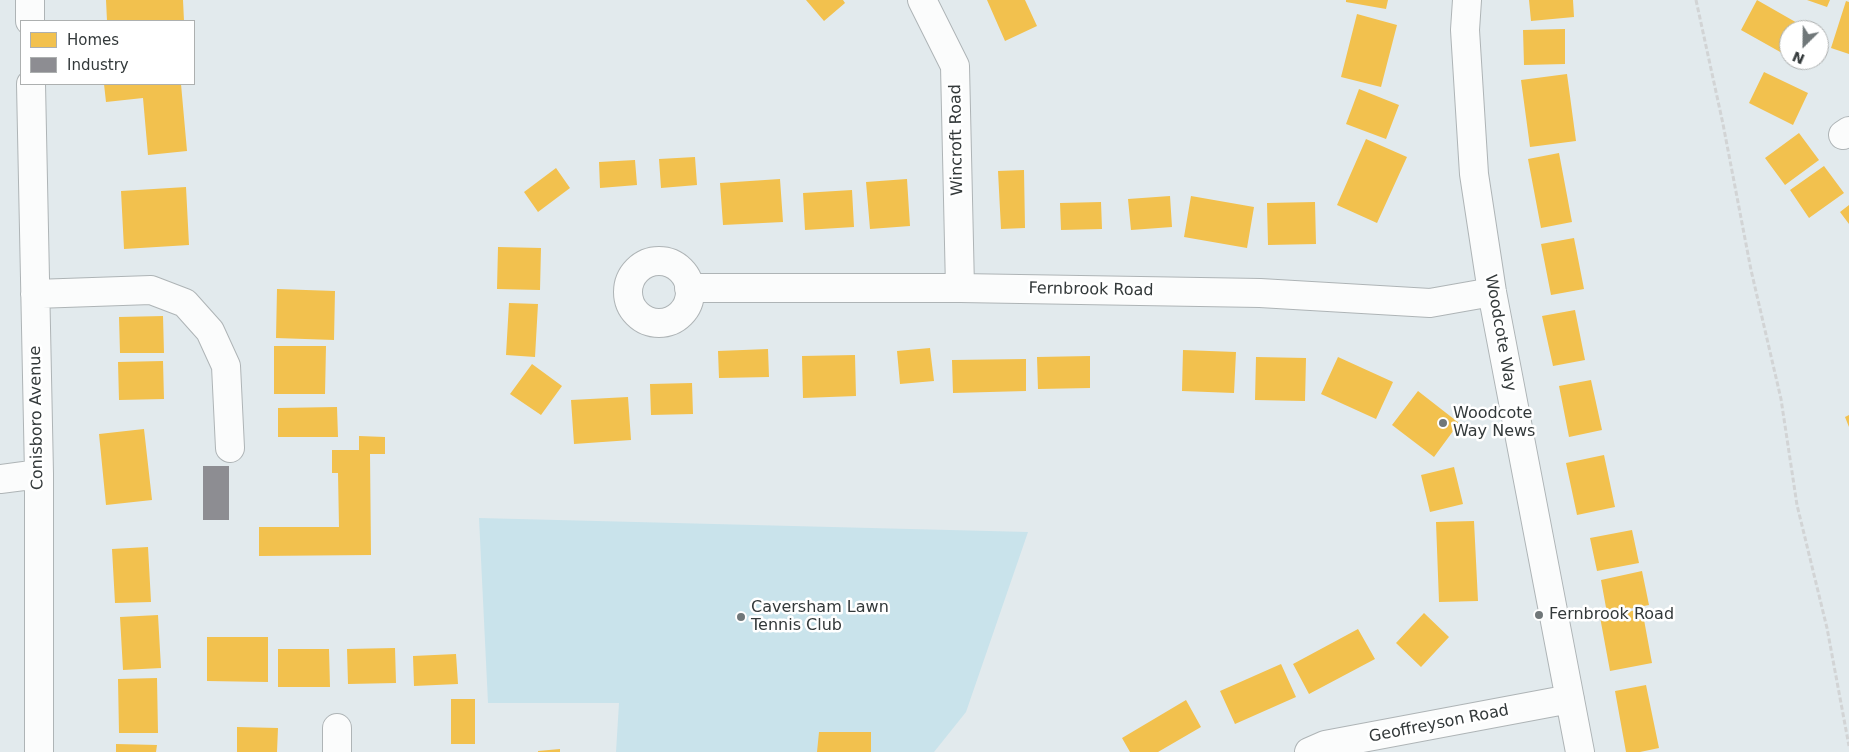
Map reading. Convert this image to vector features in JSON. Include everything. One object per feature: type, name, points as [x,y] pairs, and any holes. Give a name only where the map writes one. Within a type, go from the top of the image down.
[{"type":"street","points":[[30,0],[30,20]]},
{"type":"street","name":"Wincroft Road","points":[[922,0],[955,66],[960,288]]},
{"type":"street","name":"Woodcote Way","points":[[1467,0],[1465,30],[1474,174],[1492,292],[1580,752]]},
{"type":"street","name":"Conisboro Avenue","points":[[31,85],[39,474],[39,752]]},
{"type":"street","name":"Fernbrook Road","points":[[690,288],[960,288],[1260,293],[1430,303],[1492,292]]},
{"type":"street","points":[[35,294],[151,290],[185,303],[210,331],[226,366],[230,448]]},
{"type":"street","points":[[0,479],[39,474]]},
{"type":"street","name":"Geoffreyson Road","points":[[1310,752],[1325,745],[1570,699]]},
{"type":"path","points":[[1696,0],[1725,134],[1751,270],[1781,399],[1797,505],[1827,628],[1849,746]]},
{"type":"shaded area","name":"Caversham Lawn Tennis Club","points":[[479,518],[1028,532],[966,712],[934,752],[616,752],[619,703],[488,703]]},
{"type":"building: Homes","points":[[106,0],[183,0],[184,20],[107,20]]},
{"type":"building: Homes","points":[[806,0],[843,0],[845,3],[824,21]]},
{"type":"building: Homes","points":[[987,0],[1025,0],[1037,26],[1005,41]]},
{"type":"building: Homes","points":[[1346,0],[1388,0],[1386,9],[1346,2]]},
{"type":"building: Homes","points":[[1529,0],[1573,0],[1574,17],[1531,21]]},
{"type":"building: Homes","points":[[1757,0],[1792,20],[1779,20],[1779,51],[1741,30]]},
{"type":"building: Homes","points":[[1807,0],[1830,0],[1827,7]]},
{"type":"building: Homes","points":[[1846,1],[1849,2],[1849,54],[1831,48]]},
{"type":"building: Homes","points":[[1357,14],[1397,25],[1381,87],[1341,77]]},
{"type":"building: Homes","points":[[1565,29],[1565,64],[1524,65],[1523,30]]},
{"type":"building: Homes","points":[[1764,72],[1808,93],[1793,125],[1749,103]]},
{"type":"building: Homes","points":[[1567,74],[1576,141],[1530,147],[1521,80]]},
{"type":"building: Homes","points":[[104,85],[181,85],[187,151],[148,155],[143,98],[106,102]]},
{"type":"building: Homes","points":[[1359,89],[1399,105],[1386,139],[1346,124]]},
{"type":"building: Homes","points":[[1799,133],[1819,160],[1785,185],[1765,158]]},
{"type":"building: Homes","points":[[1366,139],[1407,157],[1377,223],[1337,205]]},
{"type":"building: Homes","points":[[1559,153],[1572,222],[1541,228],[1528,159]]},
{"type":"building: Homes","points":[[695,157],[697,185],[661,188],[659,159]]},
{"type":"building: Homes","points":[[635,160],[637,185],[600,188],[599,162]]},
{"type":"building: Homes","points":[[1824,166],[1844,193],[1809,218],[1790,190]]},
{"type":"building: Homes","points":[[556,168],[570,188],[538,212],[524,192]]},
{"type":"building: Homes","points":[[1024,170],[1025,228],[1001,229],[998,171]]},
{"type":"building: Homes","points":[[780,179],[783,222],[723,225],[720,183]]},
{"type":"building: Homes","points":[[907,179],[910,226],[870,229],[866,182]]},
{"type":"building: Homes","points":[[186,187],[189,245],[124,249],[121,191]]},
{"type":"building: Homes","points":[[852,190],[854,227],[805,230],[803,193]]},
{"type":"building: Homes","points":[[1170,196],[1172,227],[1131,230],[1128,199]]},
{"type":"building: Homes","points":[[1191,196],[1254,207],[1247,248],[1184,237]]},
{"type":"building: Homes","points":[[1101,202],[1102,229],[1061,230],[1060,203]]},
{"type":"building: Homes","points":[[1315,202],[1316,244],[1268,245],[1267,203]]},
{"type":"building: Homes","points":[[1849,205],[1849,224],[1840,212]]},
{"type":"building: Homes","points":[[1574,238],[1584,289],[1551,295],[1541,244]]},
{"type":"building: Homes","points":[[498,247],[541,248],[540,290],[497,289]]},
{"type":"building: Homes","points":[[277,289],[335,291],[334,340],[276,338]]},
{"type":"building: Homes","points":[[509,303],[538,304],[535,357],[506,355]]},
{"type":"building: Homes","points":[[1575,310],[1585,360],[1553,366],[1542,316]]},
{"type":"building: Homes","points":[[163,316],[164,353],[120,353],[119,317]]},
{"type":"building: Homes","points":[[274,346],[326,346],[325,394],[274,394]]},
{"type":"building: Homes","points":[[930,348],[934,381],[900,384],[897,351]]},
{"type":"building: Homes","points":[[768,349],[769,377],[719,378],[718,351]]},
{"type":"building: Homes","points":[[1183,350],[1236,352],[1234,393],[1182,391]]},
{"type":"building: Homes","points":[[855,355],[856,396],[803,398],[802,356]]},
{"type":"building: Homes","points":[[1090,356],[1090,388],[1038,389],[1037,357]]},
{"type":"building: Homes","points":[[1256,357],[1306,358],[1305,401],[1255,400]]},
{"type":"building: Homes","points":[[1338,357],[1393,382],[1376,419],[1321,394]]},
{"type":"building: Homes","points":[[1026,359],[1026,391],[953,393],[952,360]]},
{"type":"building: Homes","points":[[163,361],[164,399],[119,400],[118,362]]},
{"type":"building: Homes","points":[[532,364],[562,386],[541,415],[510,394]]},
{"type":"building: Homes","points":[[1591,380],[1602,430],[1569,437],[1559,386]]},
{"type":"building: Homes","points":[[692,383],[693,414],[651,415],[650,384]]},
{"type":"building: Homes","points":[[1418,391],[1459,423],[1434,457],[1392,425]]},
{"type":"building: Homes","points":[[628,397],[631,440],[574,444],[571,400]]},
{"type":"building: Homes","points":[[337,407],[338,437],[278,437],[278,408]]},
{"type":"building: Homes","points":[[1849,415],[1849,427],[1845,417]]},
{"type":"building: Homes","points":[[144,429],[152,500],[106,505],[99,434]]},
{"type":"building: Homes","points":[[359,436],[385,437],[385,454],[370,454],[371,555],[259,556],[259,527],[339,527],[338,473],[332,473],[332,450],[359,450]]},
{"type":"building: Homes","points":[[1604,455],[1615,507],[1577,515],[1566,463]]},
{"type":"building: Homes","points":[[1454,467],[1463,504],[1430,512],[1421,475]]},
{"type":"building: Homes","points":[[1474,521],[1478,601],[1439,602],[1436,522]]},
{"type":"building: Homes","points":[[1632,530],[1639,563],[1597,571],[1590,538]]},
{"type":"building: Homes","points":[[148,547],[151,602],[115,603],[112,549]]},
{"type":"building: Homes","points":[[1642,571],[1649,605],[1607,613],[1601,580]]},
{"type":"building: Homes","points":[[1642,609],[1652,663],[1610,671],[1600,617]]},
{"type":"building: Homes","points":[[1424,613],[1449,637],[1421,667],[1396,643]]},
{"type":"building: Homes","points":[[158,615],[161,668],[123,670],[120,617]]},
{"type":"building: Homes","points":[[1358,629],[1375,659],[1309,694],[1293,664]]},
{"type":"building: Homes","points":[[207,637],[268,637],[268,682],[207,681]]},
{"type":"building: Homes","points":[[395,648],[396,683],[348,684],[347,649]]},
{"type":"building: Homes","points":[[278,649],[329,649],[330,687],[278,687]]},
{"type":"building: Homes","points":[[456,654],[458,684],[414,686],[413,656]]},
{"type":"building: Homes","points":[[1281,664],[1296,697],[1235,724],[1220,691]]},
{"type":"building: Homes","points":[[157,678],[158,733],[119,733],[118,679]]},
{"type":"building: Homes","points":[[1646,685],[1659,748],[1640,752],[1626,752],[1615,691]]},
{"type":"building: Homes","points":[[451,699],[475,699],[475,744],[451,744]]},
{"type":"building: Homes","points":[[1186,700],[1201,727],[1158,752],[1130,752],[1122,738]]},
{"type":"building: Homes","points":[[237,727],[278,728],[277,752],[237,752]]},
{"type":"building: Homes","points":[[819,732],[871,732],[871,752],[817,752]]},
{"type":"building: Homes","points":[[116,744],[157,745],[156,752],[116,752]]},
{"type":"building: Homes","points":[[560,749],[560,752],[538,752],[538,751]]},
{"type":"building: Industry","points":[[203,466],[229,466],[229,520],[203,520]]},
{"type":"place","name":"Woodcote Way News","points":[[1443,423]]},
{"type":"place","name":"Fernbrook Road","points":[[1539,615]]},
{"type":"place","name":"Caversham Lawn Tennis Club","points":[[741,617]]}]
